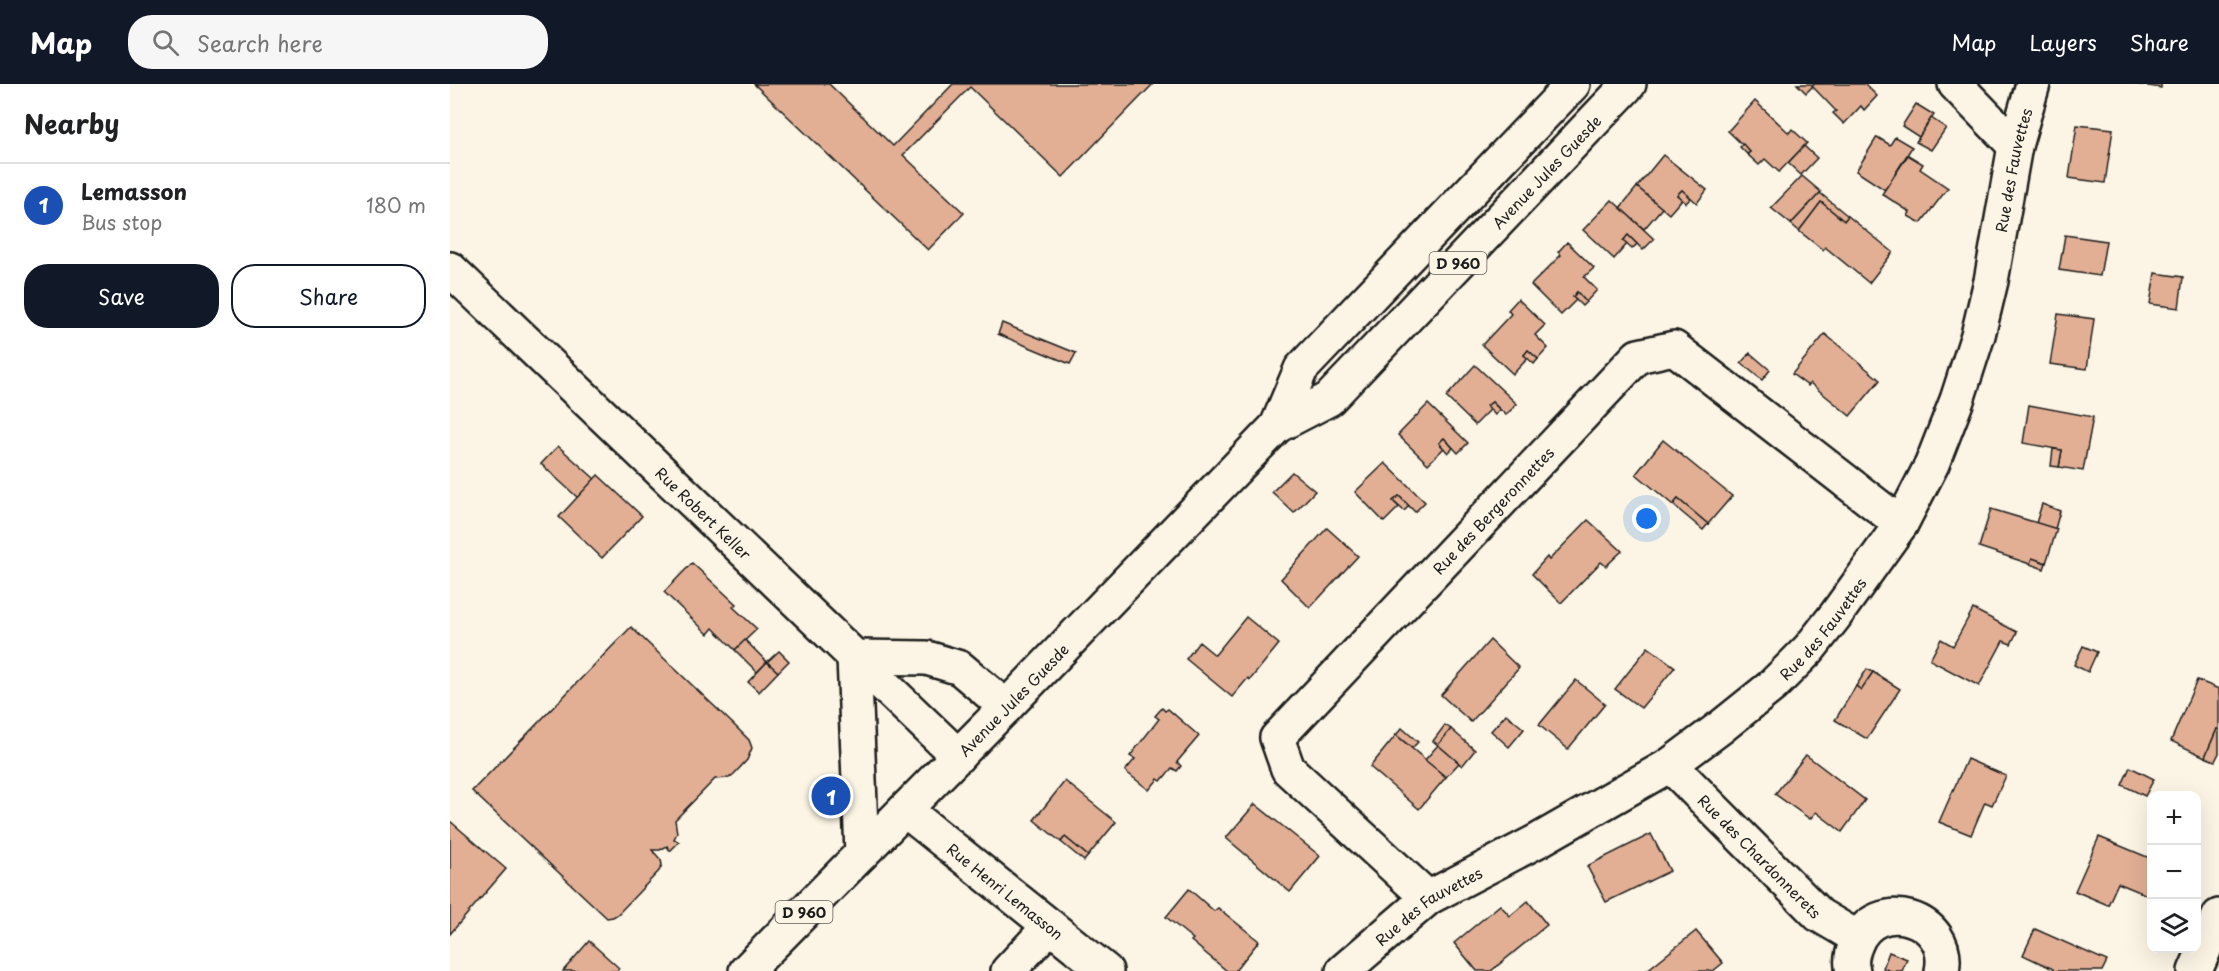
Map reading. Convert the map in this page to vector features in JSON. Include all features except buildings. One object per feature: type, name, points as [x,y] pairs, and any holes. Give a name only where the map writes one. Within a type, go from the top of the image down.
[{"type":"street","name":"Avenue Jules Guesde","points":[[1277,426],[1301,369],[1573,84]]},
{"type":"street","name":"Avenue Jules Guesde","points":[[746,971],[1006,707],[1277,426],[1329,399],[1629,84]]},
{"type":"street","points":[[1955,84],[2015,146]]},
{"type":"street","name":"Rue des Fauvettes","points":[[1343,971],[1428,898],[1539,840],[1670,765],[1772,686],[1809,649],[1901,524],[1932,464],[1957,400],[1978,334],[1991,280],[2015,146],[2032,84]]},
{"type":"street","name":"Rue Robert Keller","points":[[450,269],[958,756]]},
{"type":"street","name":"Rue des Bergeronnettes","points":[[1428,898],[1288,769],[1277,738],[1638,356],[1674,348],[1901,524]]},
{"type":"street","points":[[862,853],[854,657],[927,658],[960,668],[1006,707]]},
{"type":"street","name":"Rue des Chardonnerets","points":[[1670,765],[1819,915],[1858,938]]},
{"type":"street","name":"Rue Henri Lemasson","points":[[904,810],[1106,971]]},
{"type":"street","points":[[1853,971],[1852,952],[1858,938],[1868,927],[1881,919],[1895,916],[1910,917],[1924,924],[1935,934],[1942,948],[1944,963],[1942,971]]},
{"type":"street","points":[[2195,971],[2219,916]]},
{"type":"street","points":[[1008,971],[1050,926]]},
{"type":"place","name":"Lemasson","points":[[831,796]]}]
